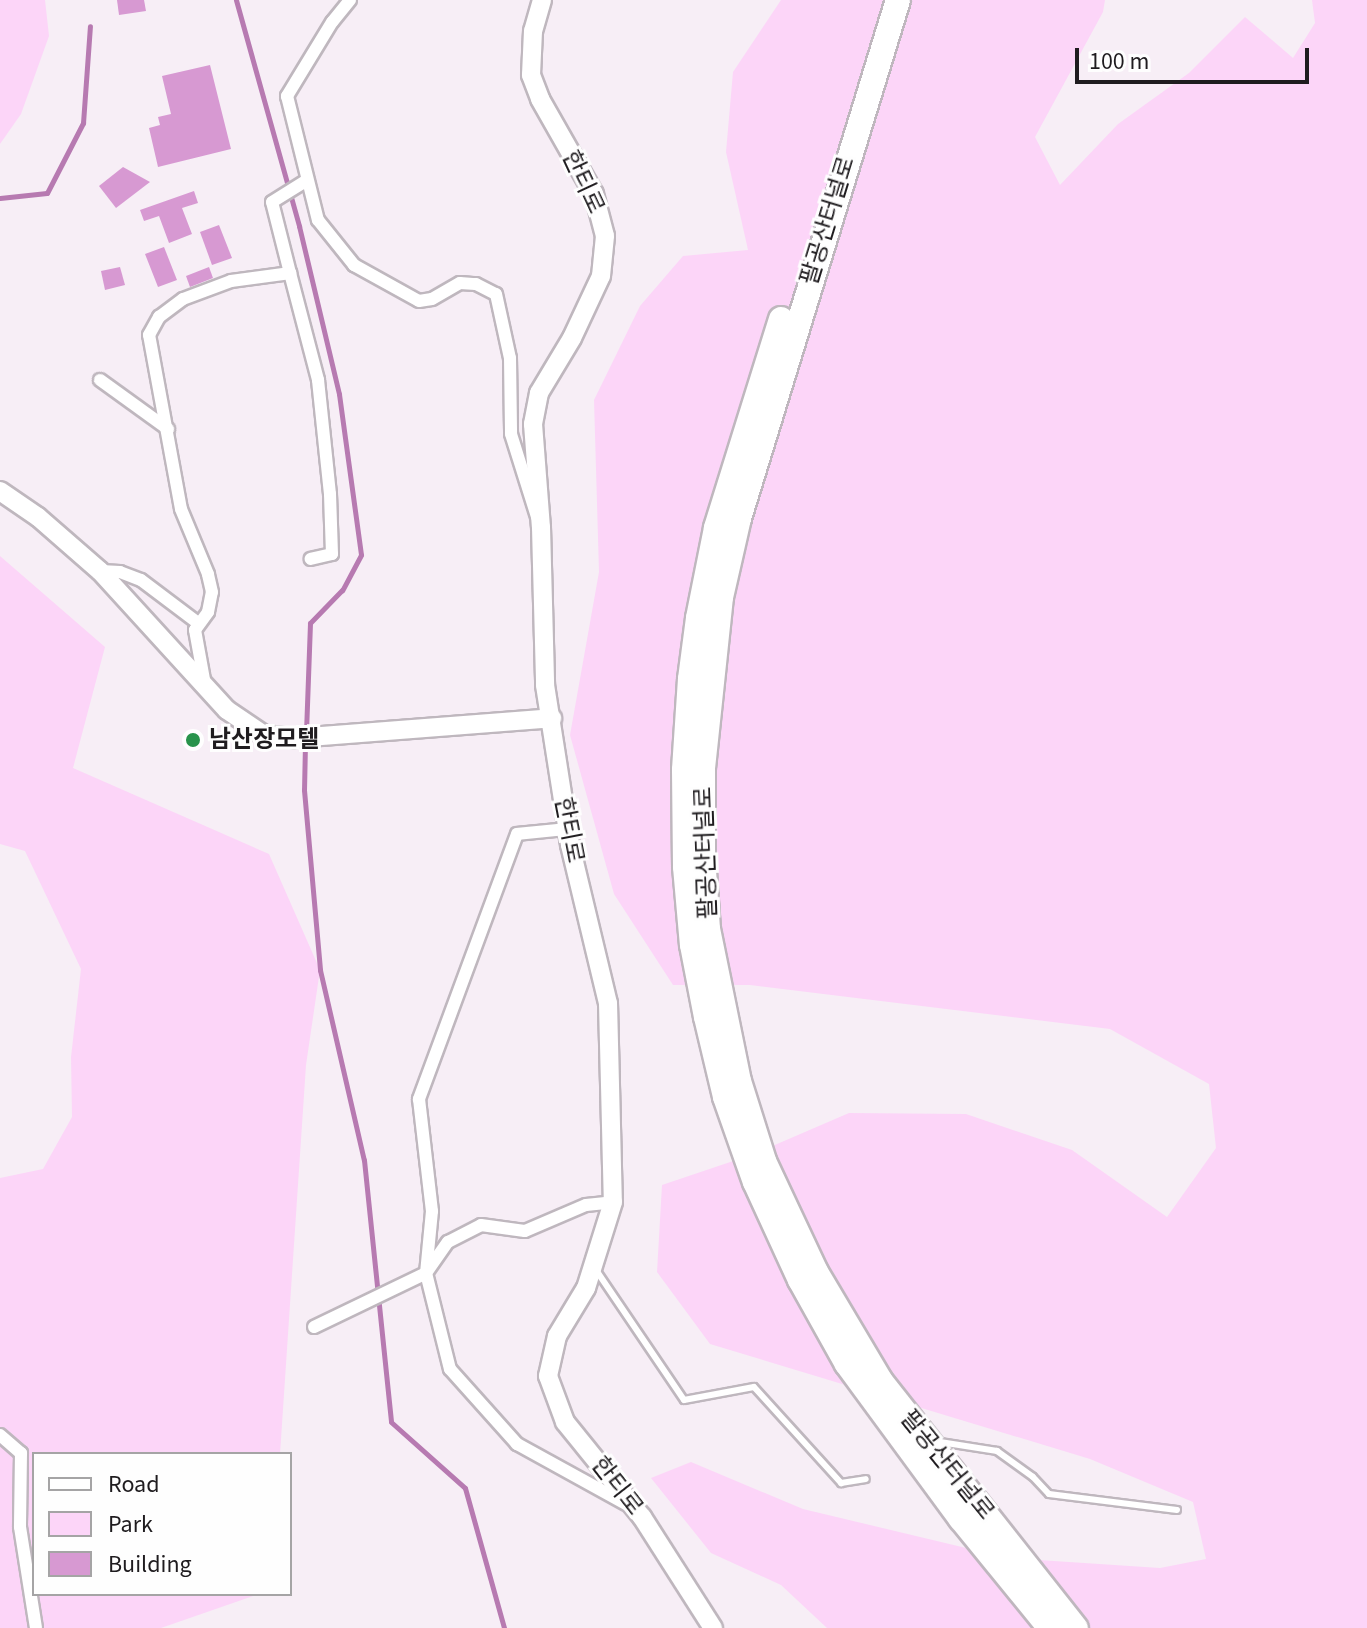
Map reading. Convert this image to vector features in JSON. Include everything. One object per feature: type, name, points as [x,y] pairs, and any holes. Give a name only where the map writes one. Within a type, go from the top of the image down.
[{"type":"highway","name":"팔공산터널로","points":[[882,0],[716,528],[690,679],[684,770],[685,867],[692,945],[725,1097],[755,1182],[800,1280],[847,1364],[894,1432],[1050,1628]]},
{"type":"highway","name":"팔공산터널로","points":[[898,0],[739,518],[721,597],[703,769],[708,929],[723,1013],[747,1108],[784,1209],[816,1272],[880,1380],[1076,1628]]},
{"type":"street","points":[[350,0],[332,22],[287,96],[318,220],[354,265],[419,301],[432,299],[460,283],[476,284],[496,294],[510,358],[511,434],[529,501],[541,527]]},
{"type":"street","name":"한티로","points":[[542,0],[533,31],[531,75],[540,99],[594,194],[605,236],[601,276],[536,405],[533,438],[541,527],[543,653],[567,829],[608,1003],[613,1202],[586,1288],[557,1336],[548,1376],[565,1422],[635,1508],[713,1628]]},
{"type":"street","points":[[306,181],[272,202],[318,380],[330,494],[332,554],[311,559]]},
{"type":"street","points":[[205,686],[195,630],[208,612],[212,592],[208,574],[181,509],[149,342],[159,317],[171,305],[231,281],[290,273]]},
{"type":"street","points":[[100,380],[168,429]]},
{"type":"street","points":[[0,491],[38,517],[100,571],[205,686],[244,724],[264,735],[285,738],[552,718]]},
{"type":"street","points":[[100,571],[120,572],[141,580],[198,623]]},
{"type":"street","points":[[567,829],[517,834],[419,1099],[432,1211],[426,1273],[450,1369],[517,1444],[635,1508]]},
{"type":"street","points":[[314,1327],[426,1273],[448,1242],[481,1225],[525,1231],[586,1205],[613,1202]]},
{"type":"street","points":[[0,1435],[21,1453],[20,1527],[36,1628]]},
{"type":"lane","points":[[594,1267],[684,1400],[754,1387],[841,1483],[866,1479]]},
{"type":"lane","points":[[929,1440],[997,1451],[1033,1477],[1049,1494],[1177,1510]]},
{"type":"green space","points":[[0,0],[45,0],[49,36],[21,114],[0,144]]},
{"type":"green space","points":[[781,0],[1105,0],[1103,12],[1035,137],[1060,185],[1118,124],[1189,73],[1245,17],[1293,58],[1315,23],[1312,0],[1367,0],[1367,1628],[827,1628],[781,1585],[711,1553],[651,1478],[691,1462],[803,1509],[1008,1558],[1160,1568],[1206,1559],[1193,1502],[1090,1459],[710,1344],[657,1272],[662,1185],[754,1154],[849,1113],[966,1114],[1072,1150],[1167,1217],[1216,1148],[1209,1084],[1110,1029],[750,985],[673,985],[614,894],[570,735],[599,572],[594,400],[640,306],[683,256],[748,250],[726,152],[733,72]]},
{"type":"green space","points":[[0,556],[105,647],[73,768],[269,854],[320,970],[306,1065],[280,1452],[32,1452],[32,1596],[253,1596],[161,1628],[0,1628],[0,1178],[43,1169],[72,1117],[71,1057],[81,969],[25,851],[0,844]]},
{"type":"building","points":[[117,0],[144,0],[146,11],[119,15]]},
{"type":"building","points":[[210,65],[231,149],[158,167],[149,128],[160,125],[158,117],[171,114],[162,76]]},
{"type":"building","points":[[123,167],[150,182],[116,208],[99,186]]},
{"type":"building","points":[[194,191],[198,203],[182,208],[192,234],[169,243],[159,216],[144,221],[140,210]]},
{"type":"building","points":[[219,225],[232,258],[212,265],[200,232]]},
{"type":"building","points":[[164,247],[177,280],[158,287],[145,254]]},
{"type":"building","points":[[120,267],[125,285],[105,290],[101,271]]},
{"type":"building","points":[[209,267],[213,278],[190,287],[186,276]]},
{"type":"waterway","points":[[236,0],[299,226],[339,394],[361,555],[342,590],[310,623],[306,733]]},
{"type":"waterway","points":[[0,198],[47,193],[83,123],[90,26]]},
{"type":"waterway","points":[[305,743],[304,790],[320,970],[364,1160],[391,1422],[465,1488],[504,1628]]},
{"type":"place","name":"남산장모텔","points":[[193,740]]}]
